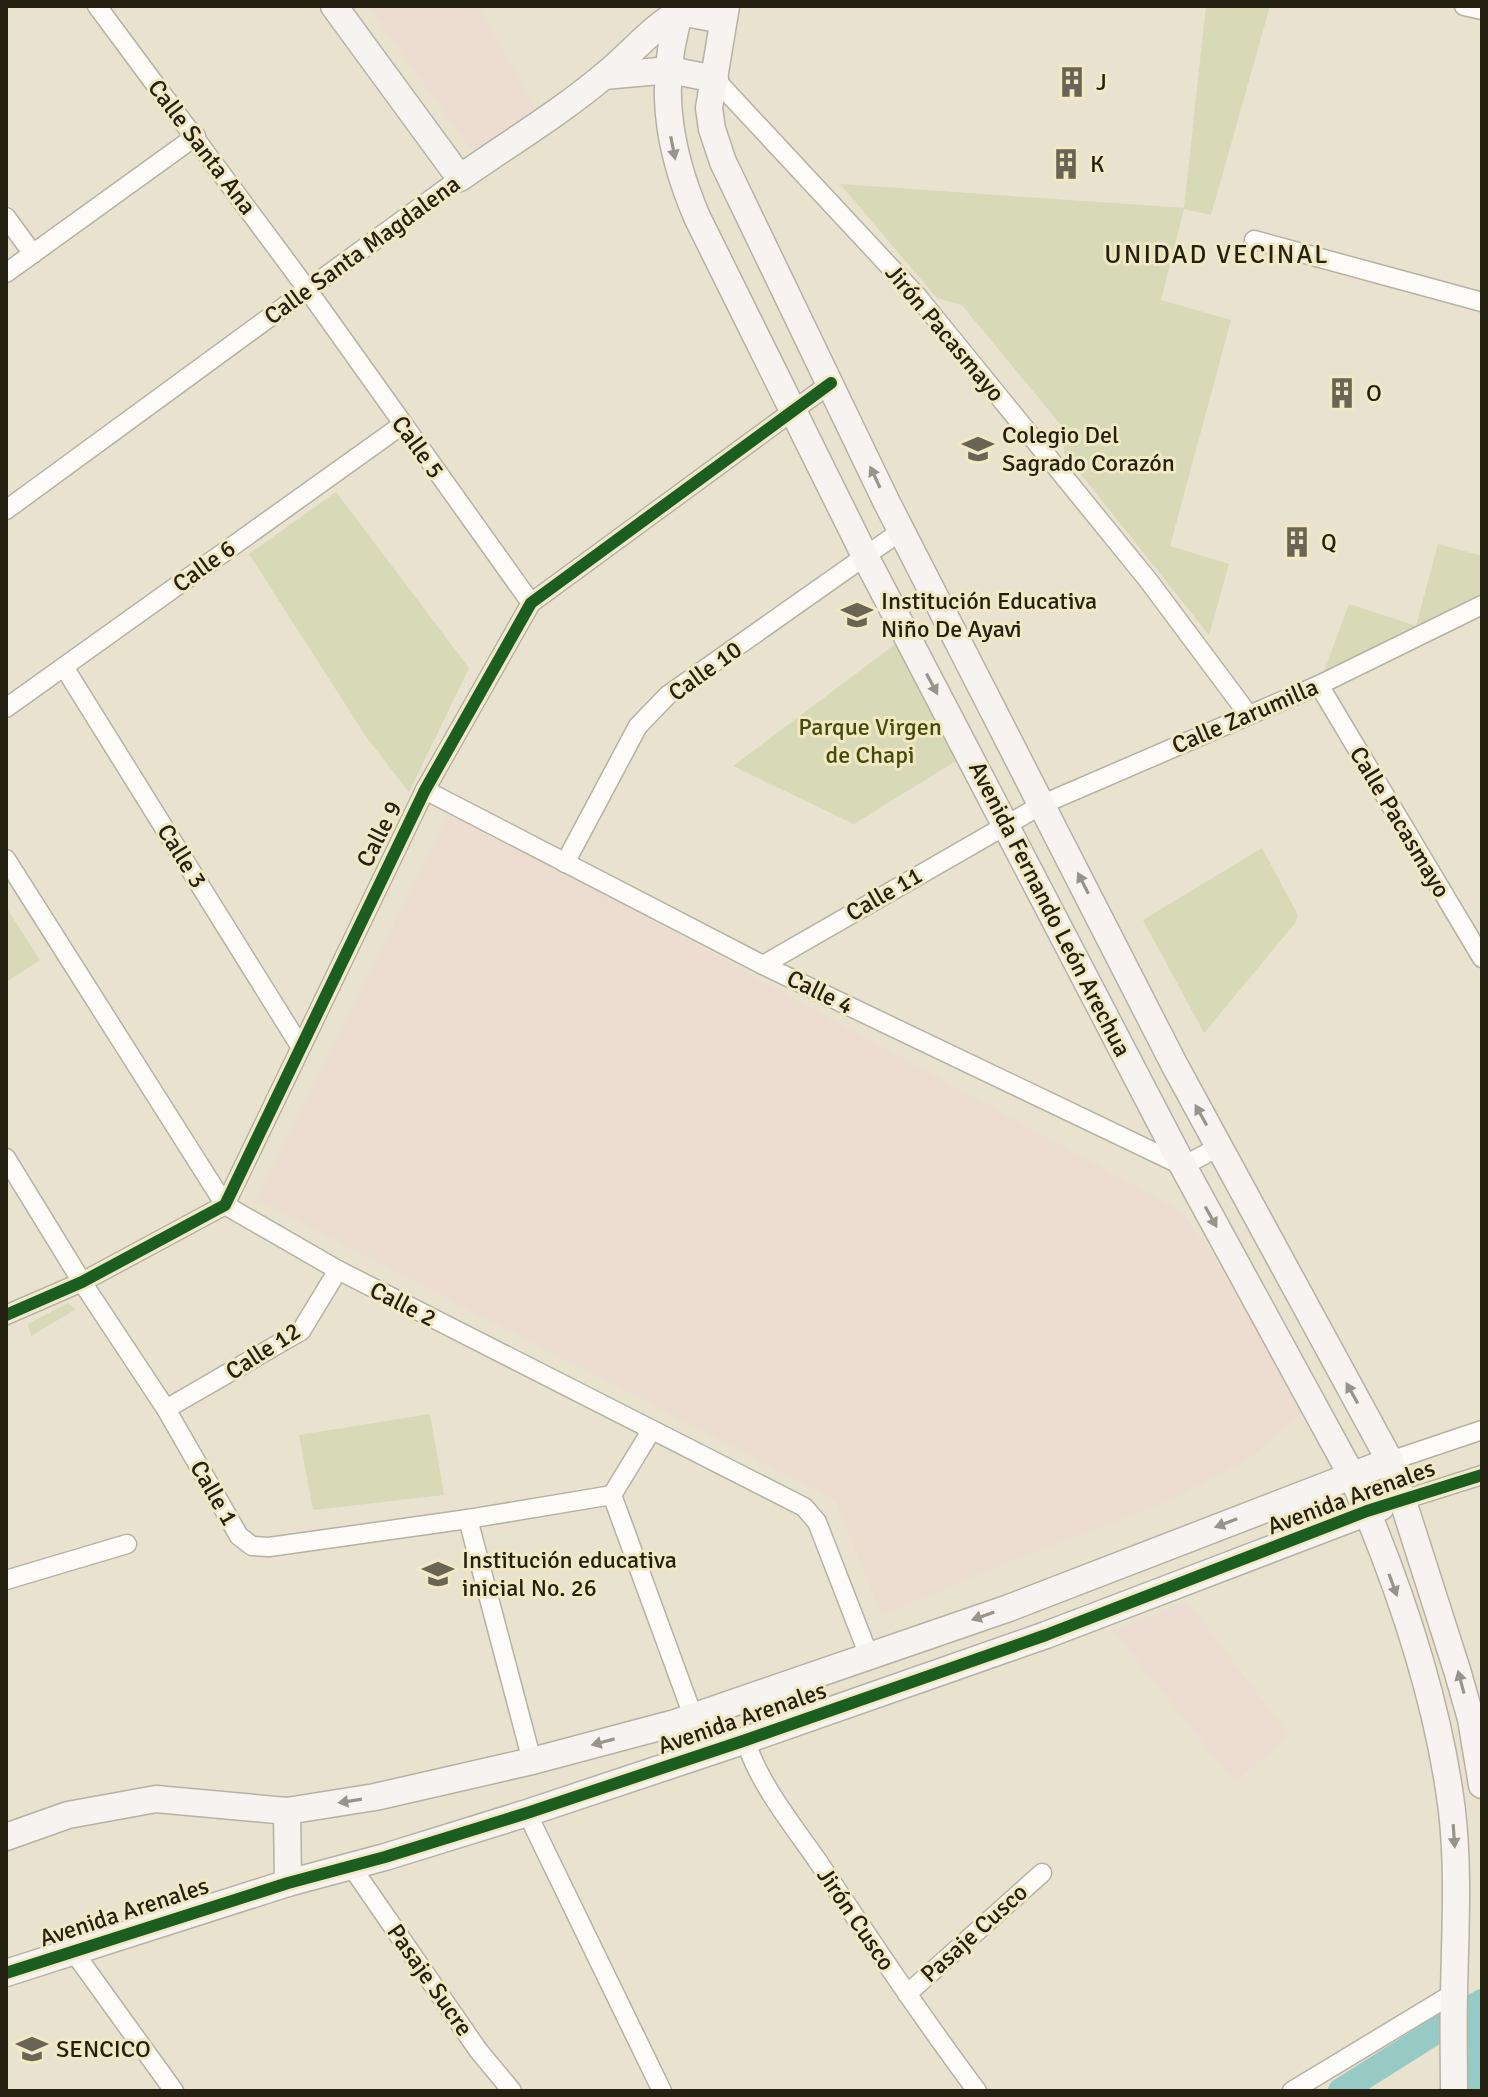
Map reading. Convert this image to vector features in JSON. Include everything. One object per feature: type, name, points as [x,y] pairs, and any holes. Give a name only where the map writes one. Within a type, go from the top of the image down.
[{"type":"main road","points":[[334,6],[460,178]]},
{"type":"main road","points":[[681,9],[724,13]]},
{"type":"main road","name":"Calle Santa Magdalena","points":[[460,178],[604,76],[681,9]]},
{"type":"main road","name":"Avenida Fernando León Arechua","points":[[681,9],[670,70],[668,120],[681,181],[791,412],[865,556],[1183,1166],[1351,1474],[1367,1511]]},
{"type":"main road","name":"Avenida Fernando León Arechua","points":[[724,13],[709,108],[723,162],[901,531],[1182,1079],[1390,1461],[1403,1500]]},
{"type":"main road","points":[[604,76],[670,70],[715,79]]},
{"type":"main road","name":"Avenida Arenales","points":[[6,1837],[68,1815],[156,1799],[287,1811],[375,1797],[532,1761],[693,1716],[1009,1608],[1390,1461]]},
{"type":"main road","points":[[1403,1500],[1471,1719],[1482,1785]]},
{"type":"main road","name":"Avenida Arenales","points":[[6,1973],[288,1883],[527,1813],[746,1740],[1046,1635],[1367,1511],[1403,1500]]},
{"type":"main road","points":[[1367,1511],[1418,1655],[1452,1811],[1458,1918],[1454,2091]]},
{"type":"main road","points":[[287,1811],[288,1883]]},
{"type":"street","name":"Calle Santa Ana","points":[[97,6],[307,289]]},
{"type":"street","points":[[1464,6],[1482,10]]},
{"type":"street","name":"Jirón Pacasmayo","points":[[715,79],[918,297],[1148,580],[1248,714]]},
{"type":"street","points":[[6,273],[196,136]]},
{"type":"street","name":"Calle Santa Magdalena","points":[[6,510],[460,178]]},
{"type":"street","points":[[6,217],[33,254]]},
{"type":"street","points":[[1254,240],[1482,302]]},
{"type":"street","name":"Calle 5","points":[[307,289],[531,603]]},
{"type":"street","name":"Calle 9","points":[[225,1205],[425,790],[531,603],[831,383]]},
{"type":"street","name":"Calle 6","points":[[6,708],[402,425]]},
{"type":"street","name":"Calle 10","points":[[565,863],[638,726],[668,695],[901,531]]},
{"type":"street","name":"Calle Zarumilla","points":[[1007,825],[1043,804],[1319,685],[1482,605]]},
{"type":"street","name":"Calle 3","points":[[64,667],[300,1046]]},
{"type":"street","name":"Calle Pacasmayo","points":[[1319,685],[1482,958]]},
{"type":"street","name":"Calle 4","points":[[425,790],[763,965],[1183,1166]]},
{"type":"street","name":"Calle 11","points":[[763,965],[1007,825]]},
{"type":"street","name":"Calle 2","points":[[6,859],[225,1205],[338,1270],[648,1437],[804,1507],[817,1522],[869,1656]]},
{"type":"street","points":[[1183,1166],[1219,1147]]},
{"type":"street","name":"Calle 1","points":[[6,1158],[82,1282],[166,1409],[239,1536],[252,1546],[269,1547],[468,1519],[612,1495]]},
{"type":"street","points":[[6,1315],[82,1282],[225,1205]]},
{"type":"street","name":"Calle 12","points":[[166,1409],[295,1335],[306,1325],[338,1270]]},
{"type":"street","name":"Avenida Arenales","points":[[1390,1461],[1482,1430]]},
{"type":"street","points":[[648,1437],[612,1495],[693,1716]]},
{"type":"street","name":"Avenida Arenales","points":[[1403,1500],[1482,1475]]},
{"type":"street","points":[[468,1519],[532,1761]]},
{"type":"street","points":[[6,1580],[127,1544]]},
{"type":"street","name":"Jirón Cusco","points":[[746,1740],[757,1769],[907,1994],[977,2091]]},
{"type":"street","points":[[527,1813],[662,2091]]},
{"type":"street","name":"Pasaje Sucre","points":[[351,1866],[478,2050],[512,2091]]},
{"type":"street","name":"Pasaje Cusco","points":[[907,1994],[1042,1873]]},
{"type":"street","points":[[73,1951],[174,2091]]},
{"type":"street","points":[[1292,2091],[1454,1993]]},
{"type":"shaded area","points":[[368,6],[478,6],[535,108],[480,148],[469,147]]},
{"type":"shaded area","points":[[451,810],[1182,1212],[1320,1417],[1300,1414],[1246,1461],[1168,1501],[1008,1562],[882,1615],[835,1500],[256,1199]]},
{"type":"shaded area","points":[[1187,1602],[1289,1735],[1235,1782],[1113,1630]]},
{"type":"green space","points":[[1206,6],[1270,6],[1211,215],[1184,209],[1161,300],[1231,320],[1170,546],[1229,564],[1209,635],[1064,453],[1065,430],[962,305],[937,298],[840,184],[1184,208]]},
{"type":"green space","points":[[336,492],[469,668],[409,792],[367,738],[249,554]]},
{"type":"green space","points":[[1438,544],[1482,556],[1482,593],[1416,626]]},
{"type":"green space","points":[[1349,604],[1416,626],[1324,672]]},
{"type":"green space","name":"Parque Virgen de Chapi","points":[[898,642],[959,759],[854,824],[733,766]]},
{"type":"green space","points":[[1262,848],[1298,915],[1296,922],[1204,1033],[1143,920]]},
{"type":"green space","points":[[6,907],[40,960],[6,982]]},
{"type":"green space","points":[[68,1303],[76,1309],[31,1336],[28,1324]]},
{"type":"green space","points":[[430,1414],[444,1495],[313,1510],[299,1435]]},
{"type":"waterway","points":[[1341,2091],[1482,2002]]},
{"type":"waterway","points":[[1475,2006],[1477,2091]]},
{"type":"cycle path","points":[[6,1315],[82,1282],[225,1205],[425,790],[531,603],[831,383]]},
{"type":"cycle path","points":[[6,1973],[288,1883],[527,1813],[746,1740],[1046,1635],[1367,1511],[1482,1475]]},
{"type":"place","name":"J","points":[[1072,82]]},
{"type":"place","name":"K","points":[[1066,164]]},
{"type":"place","name":"O","points":[[1342,393]]},
{"type":"place","name":"Colegio Del Sagrado Corazón","points":[[978,449]]},
{"type":"place","name":"Q","points":[[1297,542]]},
{"type":"place","name":"Institución Educativa Niño De Ayavi","points":[[857,615]]},
{"type":"place","name":"Institución educativa inicial No. 26","points":[[438,1574]]},
{"type":"place","name":"SENCICO","points":[[32,2049]]},
{"type":"district","name":"UNIDAD VECINAL","points":[[1217,254]]}]
